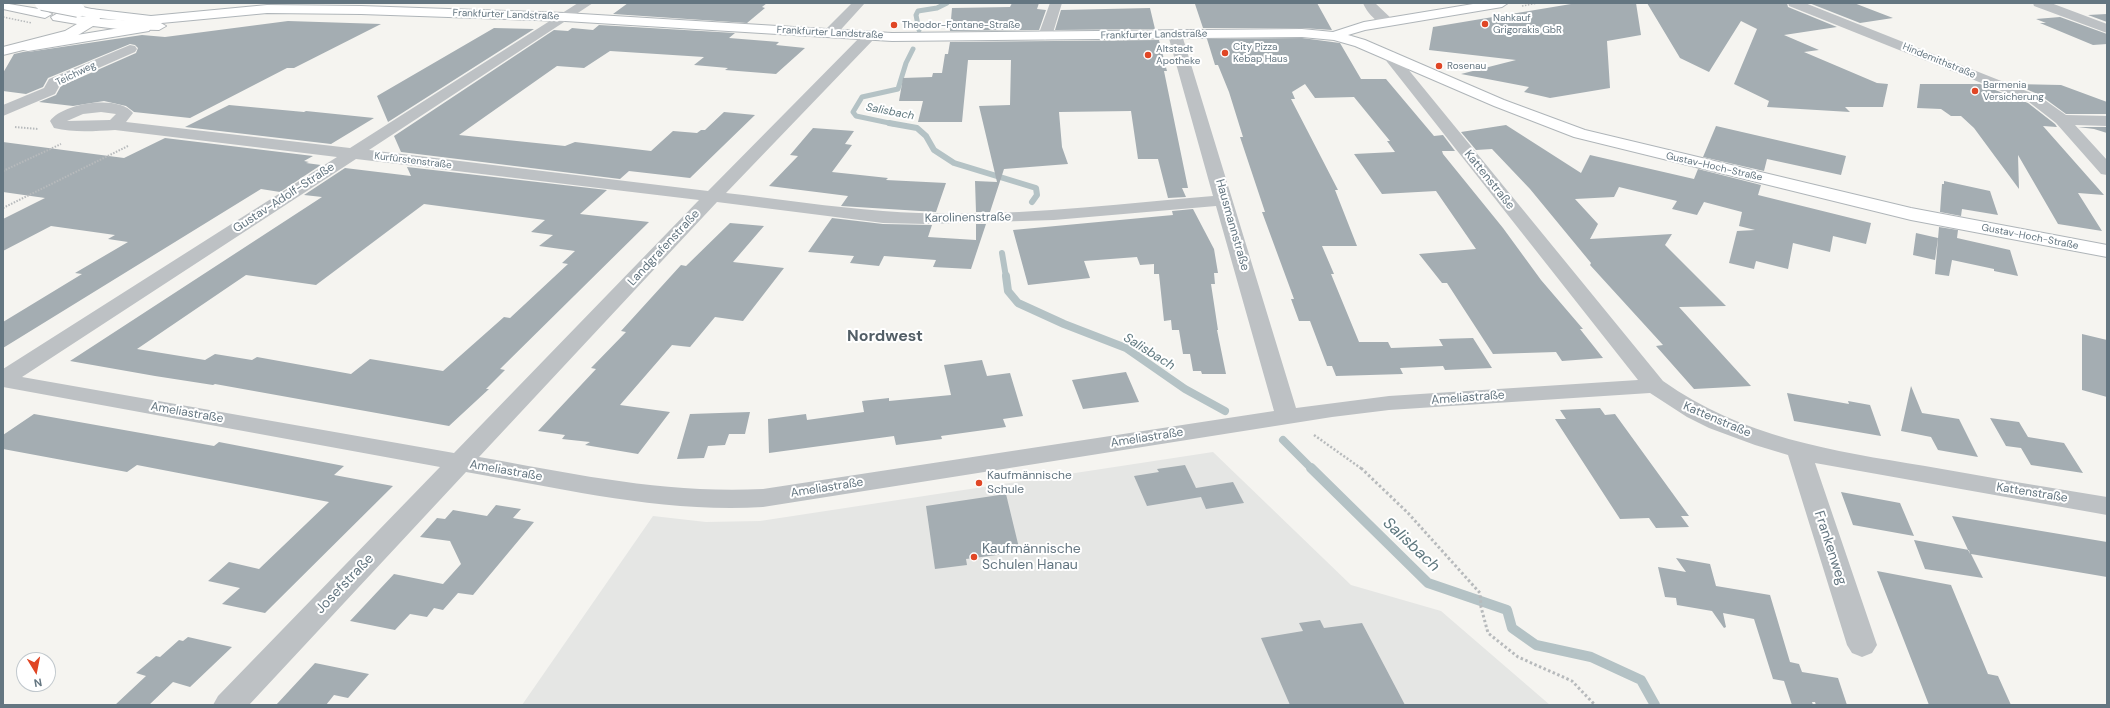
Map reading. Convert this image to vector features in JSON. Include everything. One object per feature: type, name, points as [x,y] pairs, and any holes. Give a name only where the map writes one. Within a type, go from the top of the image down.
[{"type":"main road","name":"Frankfurter Landstraße","points":[[346,10],[565,18],[869,36],[1045,36],[1302,33],[1335,36],[1346,31],[1388,21],[1502,3]]},
{"type":"main road","points":[[3,5],[49,13],[151,20],[266,9],[346,10]]},
{"type":"main road","points":[[7,51],[159,26],[275,14],[346,10]]},
{"type":"main road","points":[[49,13],[87,15],[130,26],[159,26]]},
{"type":"main road","points":[[7,51],[46,31],[51,23],[49,13]]},
{"type":"main road","points":[[7,51],[59,38],[87,15]]},
{"type":"main road","name":"Gustav-Hoch-Straße","points":[[1335,36],[1389,55],[1499,103],[1580,134],[1911,214],[2107,251]]},
{"type":"street","name":"Gustav-Adolf-Straße","points":[[3,380],[352,153],[587,3]]},
{"type":"street","points":[[830,33],[859,3]]},
{"type":"street","points":[[1045,36],[1056,3]]},
{"type":"street","points":[[1369,3],[1372,9],[1388,21]]},
{"type":"street","name":"Hindemithstraße","points":[[1794,3],[2019,92],[2043,104],[2062,120],[2107,170]]},
{"type":"street","points":[[2040,3],[2107,29]]},
{"type":"street","name":"Hausmannstraße","points":[[1175,35],[1225,200],[1287,416]]},
{"type":"street","name":"Landgrafenstraße","points":[[461,463],[712,197],[869,36]]},
{"type":"street","name":"Teichweg","points":[[3,112],[50,91],[54,82],[130,49]]},
{"type":"street","name":"Kattenstraße","points":[[1389,55],[1655,386],[1671,399],[1708,418],[1799,450],[1867,466],[2107,506]]},
{"type":"street","points":[[60,125],[58,121],[60,117],[75,110],[99,107],[122,110],[125,113],[114,125]]},
{"type":"street","points":[[2062,120],[2107,121]]},
{"type":"street","name":"Kurfürstenstraße","points":[[60,125],[96,128],[114,125],[712,197]]},
{"type":"street","name":"Karolinenstraße","points":[[712,197],[846,214],[924,219],[1015,217],[1225,200]]},
{"type":"street","name":"Ameliastraße","points":[[3,380],[461,463],[675,498],[706,501],[736,501],[1287,416],[1390,403],[1655,386]]},
{"type":"street","name":"Frankenweg","points":[[1799,450],[1862,645]]},
{"type":"street","name":"Josefstraße","points":[[229,705],[461,463]]},
{"type":"path","points":[[3,17],[36,24]]},
{"type":"path","points":[[11,126],[38,129],[60,125]]},
{"type":"path","points":[[3,171],[96,128]]},
{"type":"path","points":[[3,208],[159,131]]},
{"type":"path","points":[[1287,416],[1367,474],[1408,512],[1480,593],[1488,633],[1518,657],[1572,681],[1595,705]]},
{"type":"shaded area","name":"Kaufmännische Schulen Hanau","points":[[1213,452],[1351,585],[1441,611],[1550,705],[522,705],[653,516],[706,522],[760,521]]},
{"type":"pier","points":[[3,3],[49,3],[3,18]]},
{"type":"building","points":[[628,3],[767,3],[762,7],[765,8],[747,23],[613,14]]},
{"type":"building","points":[[1012,3],[1039,3],[1037,9],[1046,10],[1039,30],[950,31],[952,8],[1010,7]]},
{"type":"building","points":[[1317,3],[1332,30],[1302,28],[1203,28],[1195,4]]},
{"type":"building","points":[[1577,3],[1636,3],[1641,35],[1607,41],[1610,88],[1550,98],[1524,92],[1529,87],[1461,74],[1516,60],[1429,50],[1433,27]]},
{"type":"building","points":[[1647,3],[1787,3],[1788,7],[1837,27],[1784,35],[1819,50],[1804,52],[1877,83],[1888,84],[1883,107],[1845,107],[1850,112],[1767,107],[1769,101],[1734,84],[1757,29],[1741,21],[1709,72],[1680,58]]},
{"type":"building","points":[[1809,3],[1854,3],[1893,18],[1860,23]]},
{"type":"building","points":[[1150,8],[1155,29],[1055,30],[1061,10]]},
{"type":"building","points":[[2107,14],[2107,22],[2088,15]]},
{"type":"building","points":[[2060,17],[2107,34],[2107,44],[2093,45],[2040,23],[2046,23],[2036,19]]},
{"type":"building","points":[[288,21],[381,24],[294,68],[287,68],[190,118],[134,112],[126,106],[104,101],[73,106],[39,102],[56,95],[61,86],[136,53],[138,48],[135,45],[130,44],[48,78],[43,87],[26,94],[3,91],[3,73],[14,54],[142,35],[165,37]]},
{"type":"building","points":[[599,25],[735,33],[729,38],[779,42],[776,45],[805,48],[776,74],[725,70],[728,68],[694,65],[704,57],[610,51],[584,68],[557,66],[459,135],[565,146],[575,142],[651,151],[673,131],[697,133],[701,130],[705,130],[724,112],[755,115],[690,178],[629,171],[620,179],[401,152],[394,136],[554,30],[568,31],[572,28],[593,30]]},
{"type":"building","points":[[494,28],[534,29],[388,122],[377,96]]},
{"type":"building","points":[[1302,38],[1340,43],[1361,79],[1386,79],[1434,136],[1443,135],[1455,151],[1442,151],[1443,154],[1503,228],[1541,280],[1583,329],[1580,329],[1603,358],[1562,361],[1556,352],[1493,354],[1447,283],[1442,283],[1419,254],[1476,249],[1436,191],[1382,194],[1354,154],[1395,152],[1387,141],[1390,141],[1354,97],[1315,98],[1305,84],[1292,92],[1295,99],[1291,99],[1338,190],[1335,190],[1357,246],[1322,246],[1334,274],[1331,274],[1359,342],[1388,342],[1391,348],[1443,346],[1439,339],[1473,338],[1492,368],[1445,370],[1443,366],[1400,368],[1403,374],[1336,376],[1332,366],[1327,366],[1310,321],[1299,321],[1291,299],[1294,299],[1262,212],[1265,212],[1240,137],[1243,137],[1229,92],[1218,65],[1215,65],[1207,39]]},
{"type":"building","points":[[1159,40],[1167,71],[1164,71],[1188,188],[1182,188],[1186,197],[1168,198],[1158,159],[1138,159],[1131,111],[1059,112],[1062,147],[1068,164],[1004,169],[990,212],[976,212],[975,181],[997,182],[979,106],[1010,105],[1011,60],[968,60],[962,122],[918,122],[923,101],[899,101],[903,78],[932,77],[933,73],[942,73],[945,54],[948,54],[950,42]]},
{"type":"building","points":[[1920,84],[1980,84],[2028,103],[2055,124],[2057,127],[2043,126],[2104,195],[2078,193],[2102,231],[2058,224],[2018,155],[2019,189],[1974,128],[1961,116],[1951,116],[1941,109],[1917,108]]},
{"type":"building","points":[[2014,84],[2061,85],[2107,102],[2107,114],[2066,114],[2040,95]]},
{"type":"building","points":[[229,105],[374,118],[331,144],[185,127]]},
{"type":"building","points":[[1506,125],[1581,173],[1590,155],[1694,179],[1698,169],[1761,185],[1758,195],[1871,223],[1866,244],[1833,236],[1830,252],[1793,243],[1788,269],[1756,261],[1754,269],[1729,263],[1737,231],[1755,230],[1739,226],[1742,212],[1704,202],[1697,215],[1672,209],[1677,201],[1619,187],[1614,197],[1575,199],[1598,224],[1590,239],[1672,234],[1665,245],[1726,306],[1679,307],[1751,386],[1694,389],[1656,346],[1663,345],[1590,265],[1591,263],[1530,189],[1492,149],[1476,150],[1461,132]]},
{"type":"building","points":[[1716,126],[1846,156],[1841,175],[1767,159],[1764,171],[1703,157]]},
{"type":"building","points":[[2078,127],[2107,127],[2107,133],[2094,129]]},
{"type":"building","points":[[813,128],[854,131],[845,144],[852,145],[832,172],[888,178],[886,180],[946,183],[936,212],[841,206],[848,196],[769,186],[798,156],[790,155]]},
{"type":"building","points":[[165,138],[313,156],[304,161],[309,162],[306,163],[321,165],[280,192],[261,189],[3,348],[3,322],[82,274],[75,273],[128,242],[108,239],[115,235],[51,226],[3,251],[3,219],[45,198],[3,192],[3,142],[124,158]]},
{"type":"building","points":[[407,167],[607,190],[580,214],[649,222],[500,369],[505,370],[486,389],[489,389],[449,426],[215,384],[213,385],[155,376],[70,361],[322,197],[304,195],[345,168],[411,176]],"holes":[[[424,204],[545,220],[531,232],[553,235],[539,246],[575,251],[562,263],[568,264],[510,318],[504,317],[443,371],[370,359],[351,374],[257,357],[252,360],[215,354],[205,360],[137,349],[246,275],[316,285]]]},
{"type":"building","points":[[1944,181],[1990,191],[1998,215],[1962,209],[1961,216],[1940,212],[1942,184],[1944,184]]},
{"type":"building","points":[[1193,209],[1214,249],[1218,273],[1214,273],[1215,284],[1211,284],[1217,330],[1226,374],[1202,374],[1201,371],[1193,371],[1190,354],[1183,354],[1179,330],[1172,330],[1171,320],[1164,321],[1159,274],[1154,274],[1154,264],[1140,265],[1137,257],[1084,261],[1090,278],[1028,285],[1013,230],[1173,215],[1172,211]]},
{"type":"building","points":[[832,218],[883,224],[932,225],[928,237],[976,240],[976,224],[986,224],[971,269],[933,267],[936,260],[884,256],[879,266],[850,263],[854,256],[808,252]]},
{"type":"building","points":[[730,223],[764,226],[733,262],[784,268],[743,321],[715,317],[690,347],[672,345],[620,405],[670,412],[638,454],[585,445],[590,442],[562,439],[565,435],[538,431],[596,369],[591,368],[626,332],[621,331],[681,265],[686,266]]},
{"type":"building","points":[[1939,227],[1958,230],[1957,238],[2010,250],[2018,276],[1952,260],[1949,276],[1935,274]]},
{"type":"building","points":[[1916,233],[1938,238],[1935,260],[1913,255]]},
{"type":"building","points":[[2082,334],[2107,340],[2107,397],[2082,390]]},
{"type":"building","points":[[982,360],[987,376],[1010,373],[1023,416],[1003,419],[1006,427],[941,436],[942,439],[896,445],[894,436],[769,453],[768,419],[806,414],[807,420],[864,412],[862,401],[889,398],[889,401],[951,395],[944,365]]},
{"type":"building","points":[[1126,372],[1139,402],[1083,409],[1072,380]]},
{"type":"building","points":[[1911,386],[1922,413],[1959,419],[1978,457],[1938,450],[1931,437],[1901,431]]},
{"type":"building","points":[[1787,393],[1849,404],[1848,401],[1870,405],[1881,436],[1794,421]]},
{"type":"building","points":[[1600,408],[1605,415],[1615,414],[1689,516],[1681,516],[1689,527],[1656,528],[1649,518],[1620,519],[1555,419],[1566,419],[1560,410]]},
{"type":"building","points":[[750,412],[745,434],[729,434],[725,445],[708,446],[704,458],[677,459],[690,414]]},
{"type":"building","points":[[34,414],[214,446],[219,442],[344,466],[334,475],[393,486],[265,613],[222,604],[240,588],[208,581],[229,562],[259,569],[329,502],[137,465],[127,472],[3,449],[3,435]]},
{"type":"building","points":[[1990,418],[2019,422],[2028,437],[2064,443],[2083,473],[2031,465],[2021,448],[2006,446]]},
{"type":"building","points":[[1185,465],[1196,488],[1233,482],[1244,503],[1206,509],[1201,497],[1147,506],[1134,476],[1159,472],[1157,469]]},
{"type":"building","points":[[1841,492],[1900,503],[1914,536],[1853,525]]},
{"type":"building","points":[[1006,494],[1020,552],[966,559],[967,565],[935,569],[926,506]]},
{"type":"building","points":[[496,505],[521,509],[513,518],[534,522],[473,595],[458,593],[443,610],[434,608],[427,617],[410,614],[395,630],[350,621],[394,574],[443,584],[461,564],[450,541],[420,537],[437,518],[445,519],[453,510],[487,516]]},
{"type":"building","points":[[1952,516],[2107,542],[2107,577],[1971,554],[1983,578],[1925,569],[1914,540],[1968,550]]},
{"type":"building","points":[[1676,558],[1710,564],[1716,586],[1770,595],[1790,662],[1799,664],[1802,672],[1838,678],[1847,705],[1816,705],[1815,702],[1812,702],[1813,705],[1792,705],[1784,681],[1773,679],[1754,619],[1723,613],[1726,627],[1724,628],[1712,611],[1677,605],[1676,598],[1665,597],[1658,567],[1686,572]]},
{"type":"building","points":[[1877,571],[1951,585],[1988,674],[1998,676],[2011,705],[1929,705]]},
{"type":"building","points":[[1320,620],[1324,628],[1362,623],[1405,705],[1290,705],[1261,638],[1303,631],[1299,623]]},
{"type":"building","points":[[188,637],[232,647],[190,687],[173,682],[149,705],[115,705],[146,676],[136,673],[156,656],[160,657],[179,640],[183,641]]},
{"type":"building","points":[[315,663],[369,674],[348,698],[334,695],[326,705],[276,705]]},
{"type":"waterway","name":"Salisbach","points":[[919,30],[916,15],[918,11],[937,8],[947,3]]},
{"type":"waterway","name":"Salisbach","points":[[891,123],[856,116],[853,112],[862,97],[898,89],[906,63],[913,49]]},
{"type":"waterway","name":"Salisbach","points":[[891,123],[917,128],[926,136],[934,150],[954,163],[1036,188],[1037,195],[1032,202]]},
{"type":"waterway","name":"Salisbach","points":[[1002,253],[1006,277]]},
{"type":"waterway","name":"Salisbach","points":[[1006,276],[1008,291],[1018,303],[1064,324],[1126,348],[1185,389],[1225,411]]},
{"type":"waterway","name":"Salisbach","points":[[1283,440],[1311,468]]},
{"type":"waterway","name":"Salisbach","points":[[1311,468],[1428,583],[1507,610],[1512,628],[1536,645],[1591,657],[1641,680],[1655,705]]},
{"type":"place","name":"Nahkauf Grigorakis GbR","points":[[1485,24]]},
{"type":"place","name":"Theodor-Fontane-Straße","points":[[894,25]]},
{"type":"place","name":"City Pizza Kebap Haus","points":[[1225,53]]},
{"type":"place","name":"Altstadt Apotheke","points":[[1148,55]]},
{"type":"place","name":"Rosenau","points":[[1439,66]]},
{"type":"place","name":"Barmenia Versicherung","points":[[1975,91]]},
{"type":"place","name":"Kaufmännische Schule","points":[[979,483]]},
{"type":"place","name":"Kaufmännische Schulen Hanau","points":[[974,557]]},
{"type":"district","name":"Nordwest","points":[[885,337]]}]
